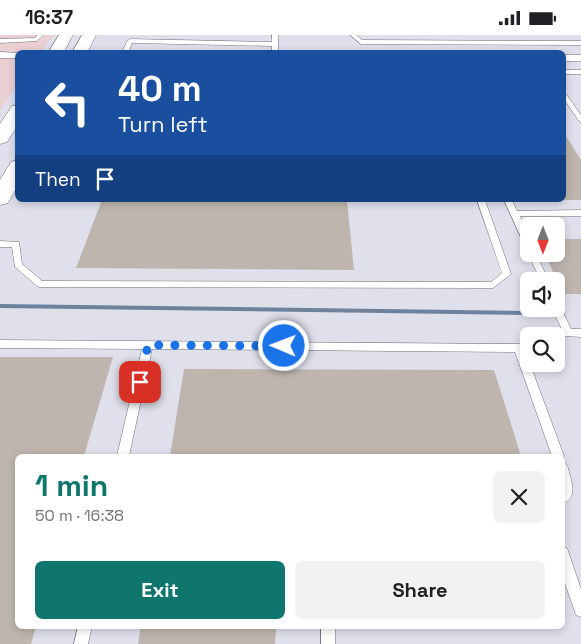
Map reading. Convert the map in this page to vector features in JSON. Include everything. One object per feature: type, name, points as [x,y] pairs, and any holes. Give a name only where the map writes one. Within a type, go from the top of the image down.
[{"type":"main road","points":[[57,50],[66,35]]},
{"type":"main road","points":[[81,50],[89,35]]},
{"type":"main road","points":[[0,138],[15,116]]},
{"type":"main road","points":[[0,198],[15,171]]},
{"type":"street","points":[[0,55],[15,55]]},
{"type":"street","points":[[566,58],[581,58]]},
{"type":"lane","points":[[0,41],[28,41],[37,39],[40,35]]},
{"type":"lane","points":[[275,35],[275,50]]},
{"type":"lane","points":[[352,35],[361,42],[581,43]]},
{"type":"lane","points":[[126,50],[130,41],[275,43]]},
{"type":"lane","points":[[389,42],[393,50]]},
{"type":"lane","points":[[566,72],[581,72]]},
{"type":"lane","points":[[566,98],[581,120]]},
{"type":"lane","points":[[0,244],[16,244],[18,265],[40,284],[493,285],[508,274],[482,202]]},
{"type":"lane","points":[[509,202],[520,227]]},
{"type":"lane","points":[[514,214],[581,213]]},
{"type":"lane","points":[[561,317],[568,333],[581,333]]},
{"type":"lane","points":[[0,344],[519,349],[557,454]]},
{"type":"lane","points":[[123,454],[148,345]]},
{"type":"lane","points":[[565,484],[567,494],[565,496]]},
{"type":"lane","points":[[565,562],[581,610]]},
{"type":"lane","points":[[81,644],[84,629]]},
{"type":"lane","points":[[328,629],[328,644]]},
{"type":"shaded area","points":[[0,35],[54,35],[43,50],[15,50],[15,89],[0,111]]},
{"type":"building","points":[[566,136],[581,160],[581,200],[566,200]]},
{"type":"building","points":[[101,202],[347,202],[354,270],[76,268]]},
{"type":"building","points":[[565,239],[581,239],[581,294],[565,294],[565,272],[553,272],[549,263],[565,263]]},
{"type":"building","points":[[0,357],[113,357],[85,454],[15,454],[15,629],[35,629],[31,644],[0,644]]},
{"type":"building","points":[[184,369],[494,370],[520,454],[170,454]]},
{"type":"building","points":[[140,629],[276,629],[275,644],[138,644]]},
{"type":"waterway","points":[[0,306],[520,313]]},
{"type":"route","points":[[140,382],[148,345],[284,346]]}]
